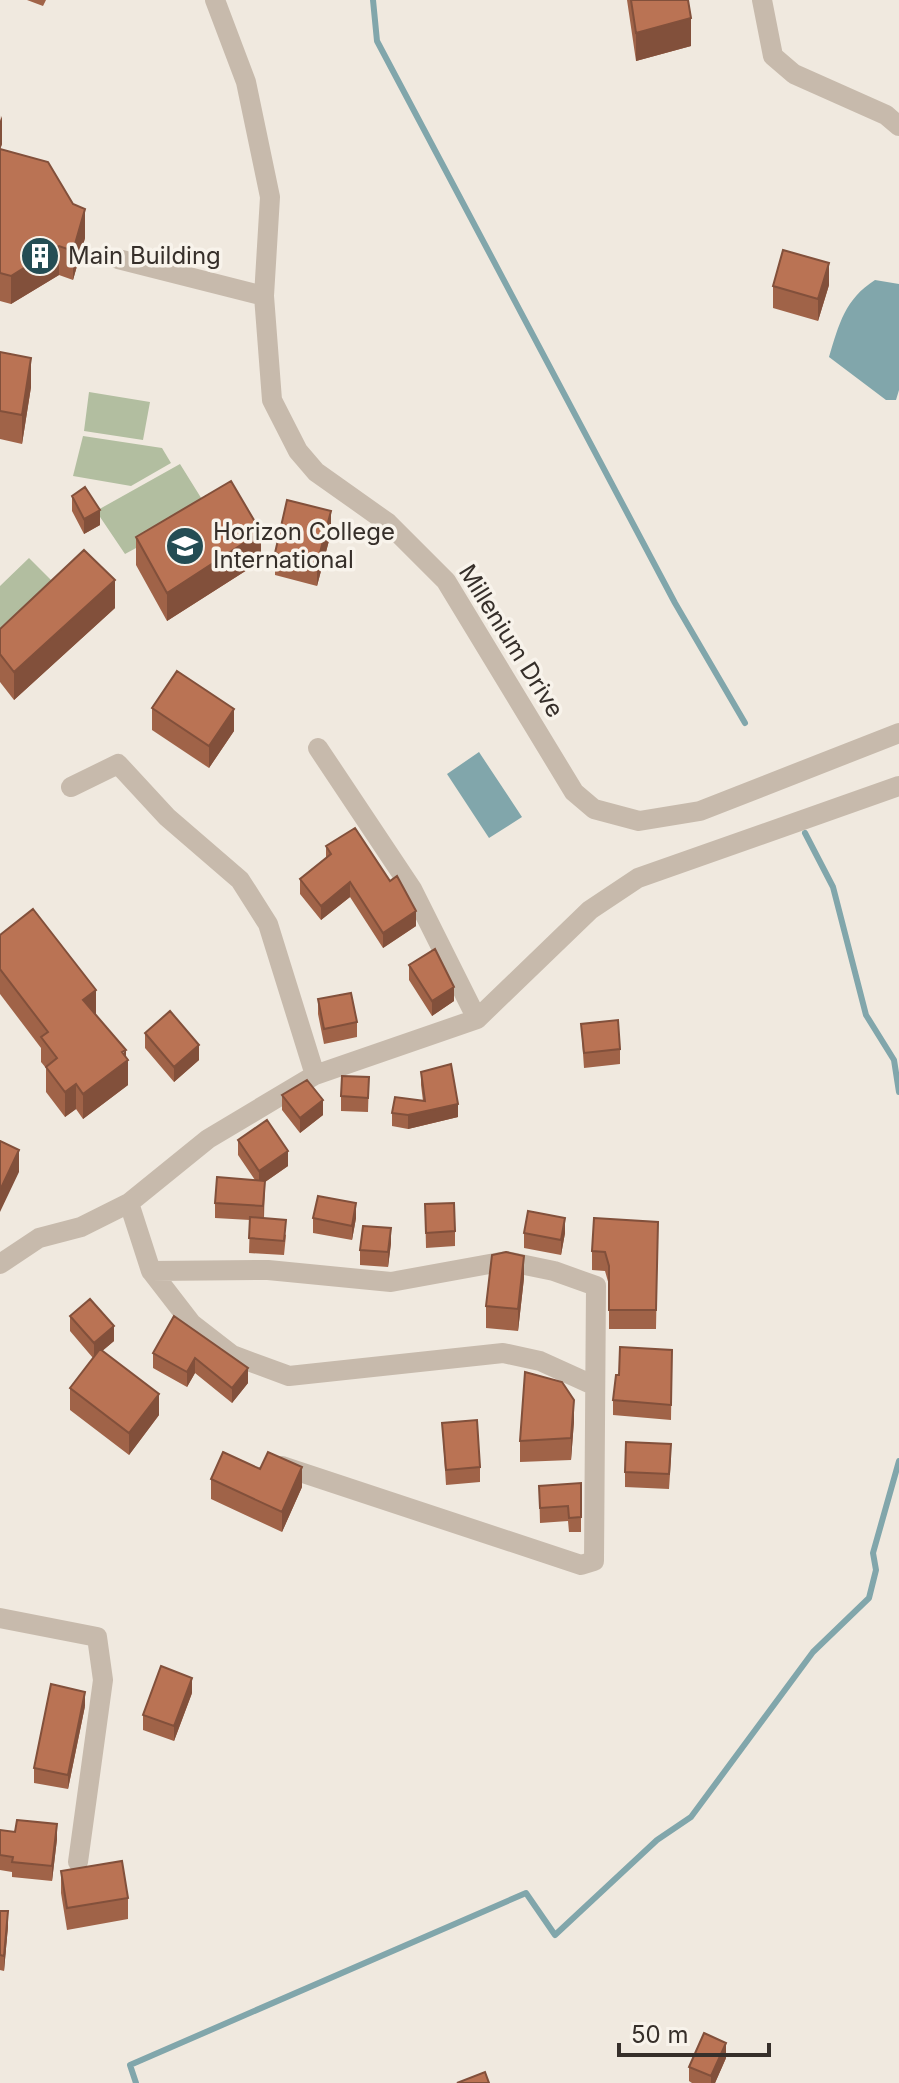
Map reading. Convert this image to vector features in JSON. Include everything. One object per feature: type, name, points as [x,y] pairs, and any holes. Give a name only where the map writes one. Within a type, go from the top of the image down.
[{"type":"street","name":"Millenium Drive","points":[[215,0],[246,82],[270,197],[264,296],[272,400],[298,451],[316,472],[388,523],[446,581],[574,792],[594,809],[639,821],[700,811],[899,733]]},
{"type":"street","points":[[762,0],[773,56],[794,74],[886,115],[899,126]]},
{"type":"street","points":[[118,259],[264,296]]},
{"type":"street","points":[[318,748],[412,889],[477,1019]]},
{"type":"street","points":[[71,787],[118,764],[167,817],[240,880],[268,924],[315,1075]]},
{"type":"street","points":[[0,1264],[39,1238],[81,1227],[129,1203],[208,1139],[315,1075],[477,1019],[590,910],[638,878],[899,786]]},
{"type":"street","points":[[129,1203],[151,1271],[192,1324],[232,1355],[289,1376],[503,1353],[540,1361],[593,1385]]},
{"type":"street","points":[[151,1271],[268,1270],[391,1282],[506,1261],[554,1271],[596,1286],[594,1561],[581,1565],[282,1466]]},
{"type":"street","points":[[0,1618],[97,1637],[103,1680],[78,1862]]},
{"type":"green space","points":[[89,392],[150,402],[143,440],[84,431]]},
{"type":"green space","points":[[83,436],[162,448],[171,463],[131,486],[73,476]]},
{"type":"green space","points":[[180,464],[208,509],[125,554],[96,511]]},
{"type":"green space","points":[[29,558],[60,589],[0,645],[0,586]]},
{"type":"water","points":[[875,280],[899,284],[899,390],[896,400],[886,400],[829,357],[850,304]]},
{"type":"water","points":[[479,752],[522,817],[489,838],[447,774]]},
{"type":"building","points":[[631,0],[688,0],[691,18],[636,33]]},
{"type":"building","name":"Main Building","points":[[0,149],[48,162],[73,204],[85,209],[73,251],[59,246],[11,276],[0,273]]},
{"type":"building","points":[[783,250],[829,263],[818,299],[773,286]]},
{"type":"building","points":[[0,352],[31,358],[22,415],[0,411]]},
{"type":"building","points":[[231,481],[261,532],[167,593],[136,537]]},
{"type":"building","points":[[85,487],[100,510],[84,519],[72,496]]},
{"type":"building","points":[[287,500],[331,511],[317,564],[275,553]]},
{"type":"building","points":[[84,550],[115,580],[14,672],[0,654],[0,629]]},
{"type":"building","points":[[177,671],[234,709],[209,746],[152,708]]},
{"type":"building","points":[[355,828],[390,881],[397,876],[416,911],[383,933],[350,882],[321,906],[300,879],[331,854],[326,846]]},
{"type":"building","points":[[33,909],[96,990],[83,1000],[126,1050],[122,1052],[128,1060],[83,1094],[76,1084],[65,1092],[46,1067],[57,1058],[41,1037],[48,1032],[0,969],[0,935]]},
{"type":"building","points":[[435,949],[454,987],[432,1001],[409,965]]},
{"type":"building","points":[[351,993],[357,1022],[324,1029],[318,999]]},
{"type":"building","points":[[170,1011],[199,1045],[174,1067],[145,1033]]},
{"type":"building","points":[[618,1020],[620,1049],[584,1053],[581,1024]]},
{"type":"building","points":[[451,1064],[458,1104],[408,1115],[392,1113],[395,1097],[425,1101],[421,1072]]},
{"type":"building","points":[[342,1076],[369,1077],[368,1098],[341,1096]]},
{"type":"building","points":[[307,1080],[323,1100],[300,1118],[282,1095]]},
{"type":"building","points":[[267,1120],[288,1151],[259,1171],[238,1140]]},
{"type":"building","points":[[0,1141],[19,1150],[0,1190]]},
{"type":"building","points":[[217,1177],[265,1181],[263,1206],[215,1203]]},
{"type":"building","points":[[318,1196],[356,1203],[352,1226],[313,1218]]},
{"type":"building","points":[[454,1203],[455,1231],[426,1233],[425,1204]]},
{"type":"building","points":[[528,1211],[565,1218],[561,1240],[524,1233]]},
{"type":"building","points":[[250,1217],[286,1220],[284,1241],[249,1238]]},
{"type":"building","points":[[594,1218],[658,1222],[656,1310],[609,1310],[609,1266],[605,1252],[592,1251]]},
{"type":"building","points":[[363,1226],[391,1228],[388,1252],[360,1250]]},
{"type":"building","points":[[506,1252],[524,1256],[518,1309],[486,1306],[492,1255]]},
{"type":"building","points":[[90,1299],[114,1326],[94,1343],[70,1316]]},
{"type":"building","points":[[174,1316],[248,1368],[232,1388],[195,1358],[187,1372],[153,1353]]},
{"type":"building","points":[[620,1347],[672,1350],[671,1405],[613,1400],[616,1375],[619,1375]]},
{"type":"building","points":[[100,1349],[159,1394],[129,1433],[70,1388]]},
{"type":"building","points":[[525,1372],[562,1382],[574,1400],[571,1438],[520,1441]]},
{"type":"building","points":[[477,1420],[480,1467],[446,1470],[442,1423]]},
{"type":"building","points":[[626,1442],[671,1444],[669,1474],[625,1472]]},
{"type":"building","points":[[223,1452],[260,1469],[268,1452],[302,1467],[282,1512],[211,1479]]},
{"type":"building","points":[[581,1483],[581,1517],[569,1518],[568,1506],[540,1508],[539,1486]]},
{"type":"building","points":[[161,1666],[192,1678],[174,1726],[143,1715]]},
{"type":"building","points":[[51,1684],[85,1692],[68,1775],[34,1768]]},
{"type":"building","points":[[17,1820],[57,1824],[52,1866],[12,1862],[13,1857],[0,1855],[0,1830],[15,1832]]},
{"type":"building","points":[[122,1861],[128,1898],[67,1908],[61,1871]]},
{"type":"building","points":[[0,1911],[8,1911],[4,1956],[0,1955]]},
{"type":"building","points":[[704,2033],[726,2043],[711,2076],[689,2067]]},
{"type":"building","points":[[485,2072],[489,2083],[457,2083]]},
{"type":"waterway","points":[[373,0],[377,41],[675,603],[745,723]]},
{"type":"waterway","points":[[805,833],[833,887],[866,1015],[894,1060],[899,1092]]},
{"type":"waterway","points":[[136,2083],[130,2065],[526,1893],[555,1935],[657,1840],[691,1817],[813,1652],[869,1598],[876,1570],[873,1553],[899,1461]]},
{"type":"place","name":"Main Building","points":[[40,256]]},
{"type":"place","name":"Horizon College International","points":[[185,546]]}]
